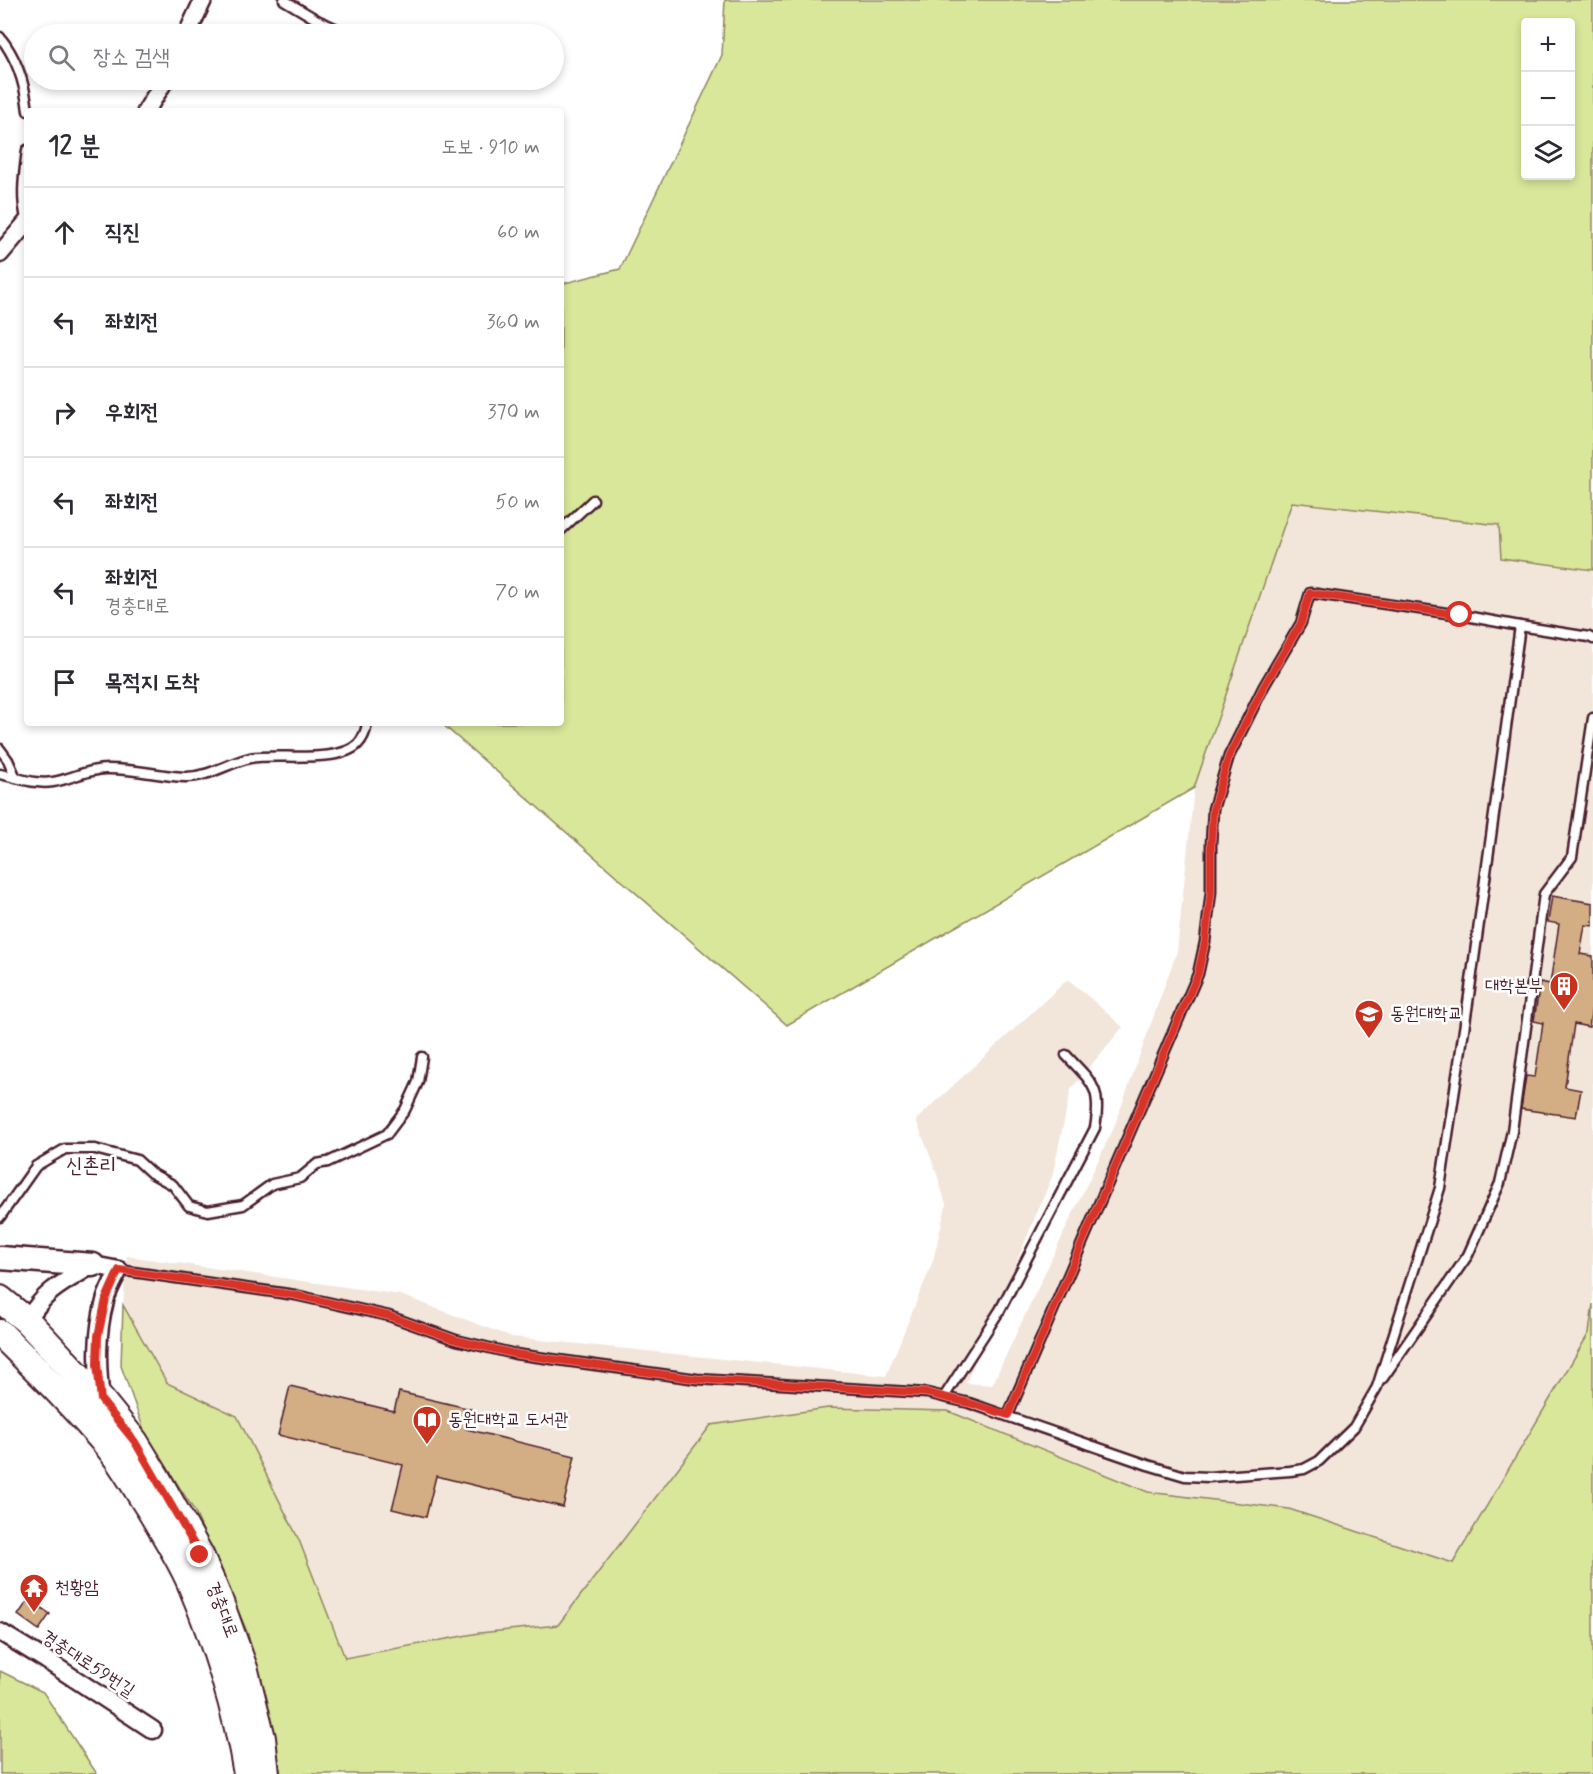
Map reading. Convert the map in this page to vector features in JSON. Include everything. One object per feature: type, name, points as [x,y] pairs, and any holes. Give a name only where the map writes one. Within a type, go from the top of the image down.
[{"type":"main road","name":"경충대로","points":[[0,1299],[27,1321],[101,1400],[135,1442],[200,1555],[245,1671],[262,1738],[266,1774]]},
{"type":"main road","name":"경충대로","points":[[4,1338],[71,1405],[110,1450],[134,1483],[172,1545],[190,1581],[230,1696],[247,1774]]},
{"type":"street","points":[[192,24],[203,0]]},
{"type":"street","points":[[148,108],[159,90]]},
{"type":"street","points":[[0,254],[24,226]]},
{"type":"street","points":[[0,1258],[93,1265],[119,1270],[106,1299],[98,1336],[97,1364],[101,1400]]},
{"type":"street","points":[[4,1338],[27,1321],[37,1304],[50,1290],[93,1265]]},
{"type":"street","name":"경충대로59번길","points":[[0,1632],[153,1730]]},
{"type":"lane","points":[[284,0],[326,24]]},
{"type":"lane","points":[[0,37],[9,48],[17,65],[27,108]]},
{"type":"lane","points":[[24,175],[22,192],[24,211]]},
{"type":"lane","points":[[564,527],[593,500]]},
{"type":"lane","points":[[1008,1415],[1198,974],[1205,942],[1211,892],[1213,809],[1229,756],[1264,686],[1301,623],[1310,593],[1460,615],[1593,639]]},
{"type":"lane","points":[[1377,1387],[1440,1188],[1520,626]]},
{"type":"lane","points":[[119,1270],[295,1295],[389,1316],[456,1340],[515,1354],[697,1379],[927,1393],[1008,1415],[1185,1476],[1209,1477],[1304,1469],[1319,1461],[1354,1427],[1377,1387],[1468,1255],[1500,1183],[1512,1131],[1544,894],[1572,857],[1593,718]]},
{"type":"lane","points":[[0,774],[33,782],[52,782],[104,769],[186,777],[250,759],[329,755],[347,751],[358,744],[366,726]]},
{"type":"lane","points":[[0,749],[16,778]]},
{"type":"lane","points":[[944,1397],[1000,1310],[1095,1128],[1099,1107],[1094,1085],[1066,1055]]},
{"type":"lane","points":[[0,1217],[36,1166],[65,1149],[95,1149],[137,1160],[151,1173],[173,1185],[189,1206],[208,1211],[243,1204],[272,1184],[300,1178],[317,1164],[328,1162],[387,1134],[405,1110],[414,1092],[422,1057]]},
{"type":"shaded area","name":"동원대학교","points":[[1292,502],[1500,525],[1501,558],[1593,570],[1593,1304],[1589,1333],[1453,1564],[1289,1509],[1148,1492],[948,1411],[710,1425],[558,1625],[479,1633],[345,1658],[299,1540],[237,1416],[167,1383],[123,1305],[127,1256],[401,1295],[512,1337],[886,1376],[933,1261],[946,1205],[937,1174],[916,1120],[1068,979],[1123,1027],[1071,1089],[1052,1177],[966,1383],[992,1385],[1114,1127],[1177,951],[1194,788]]},
{"type":"green space","points":[[725,0],[1593,0],[1593,570],[1501,558],[1499,525],[1292,502],[1194,788],[787,1025],[444,726],[564,726],[564,283],[620,269],[722,55]]},
{"type":"green space","points":[[1593,1304],[1593,1774],[281,1774],[248,1634],[194,1510],[145,1433],[121,1366],[123,1305],[167,1383],[237,1416],[299,1540],[345,1658],[479,1633],[558,1625],[711,1425],[828,1408],[948,1411],[1148,1492],[1289,1509],[1453,1563],[1589,1333]]},
{"type":"green space","points":[[0,1671],[43,1692],[97,1774],[0,1774]]},
{"type":"building","name":"대학본부","points":[[1552,896],[1593,903],[1593,926],[1585,925],[1580,954],[1593,956],[1593,1000],[1589,1027],[1574,1024],[1565,1087],[1581,1090],[1576,1117],[1521,1109],[1526,1076],[1535,1077],[1543,1023],[1534,1021],[1540,982],[1550,984],[1559,924],[1548,922]]},
{"type":"building","name":"동원대학교 도서관","points":[[290,1386],[394,1411],[399,1392],[471,1409],[466,1429],[575,1456],[563,1507],[436,1476],[426,1517],[392,1509],[403,1465],[278,1435]]},
{"type":"building","name":"천황암","points":[[29,1599],[50,1614],[39,1630],[18,1615]]},
{"type":"place","name":"대학본부","points":[[1564,1012]]},
{"type":"place","name":"동원대학교","points":[[1369,1040]]},
{"type":"place","name":"동원대학교 도서관","points":[[427,1446]]},
{"type":"place","name":"천황암","points":[[34,1614]]},
{"type":"district","name":"신촌리","points":[[91,1166]]},
{"type":"route","points":[[200,1555],[135,1442],[101,1400],[97,1364],[98,1336],[106,1299],[119,1270],[295,1295],[389,1316],[456,1340],[515,1354],[697,1379],[927,1393],[1008,1415],[1198,974],[1205,942],[1211,892],[1213,809],[1229,756],[1264,686],[1301,623],[1310,593],[1460,615]]}]
